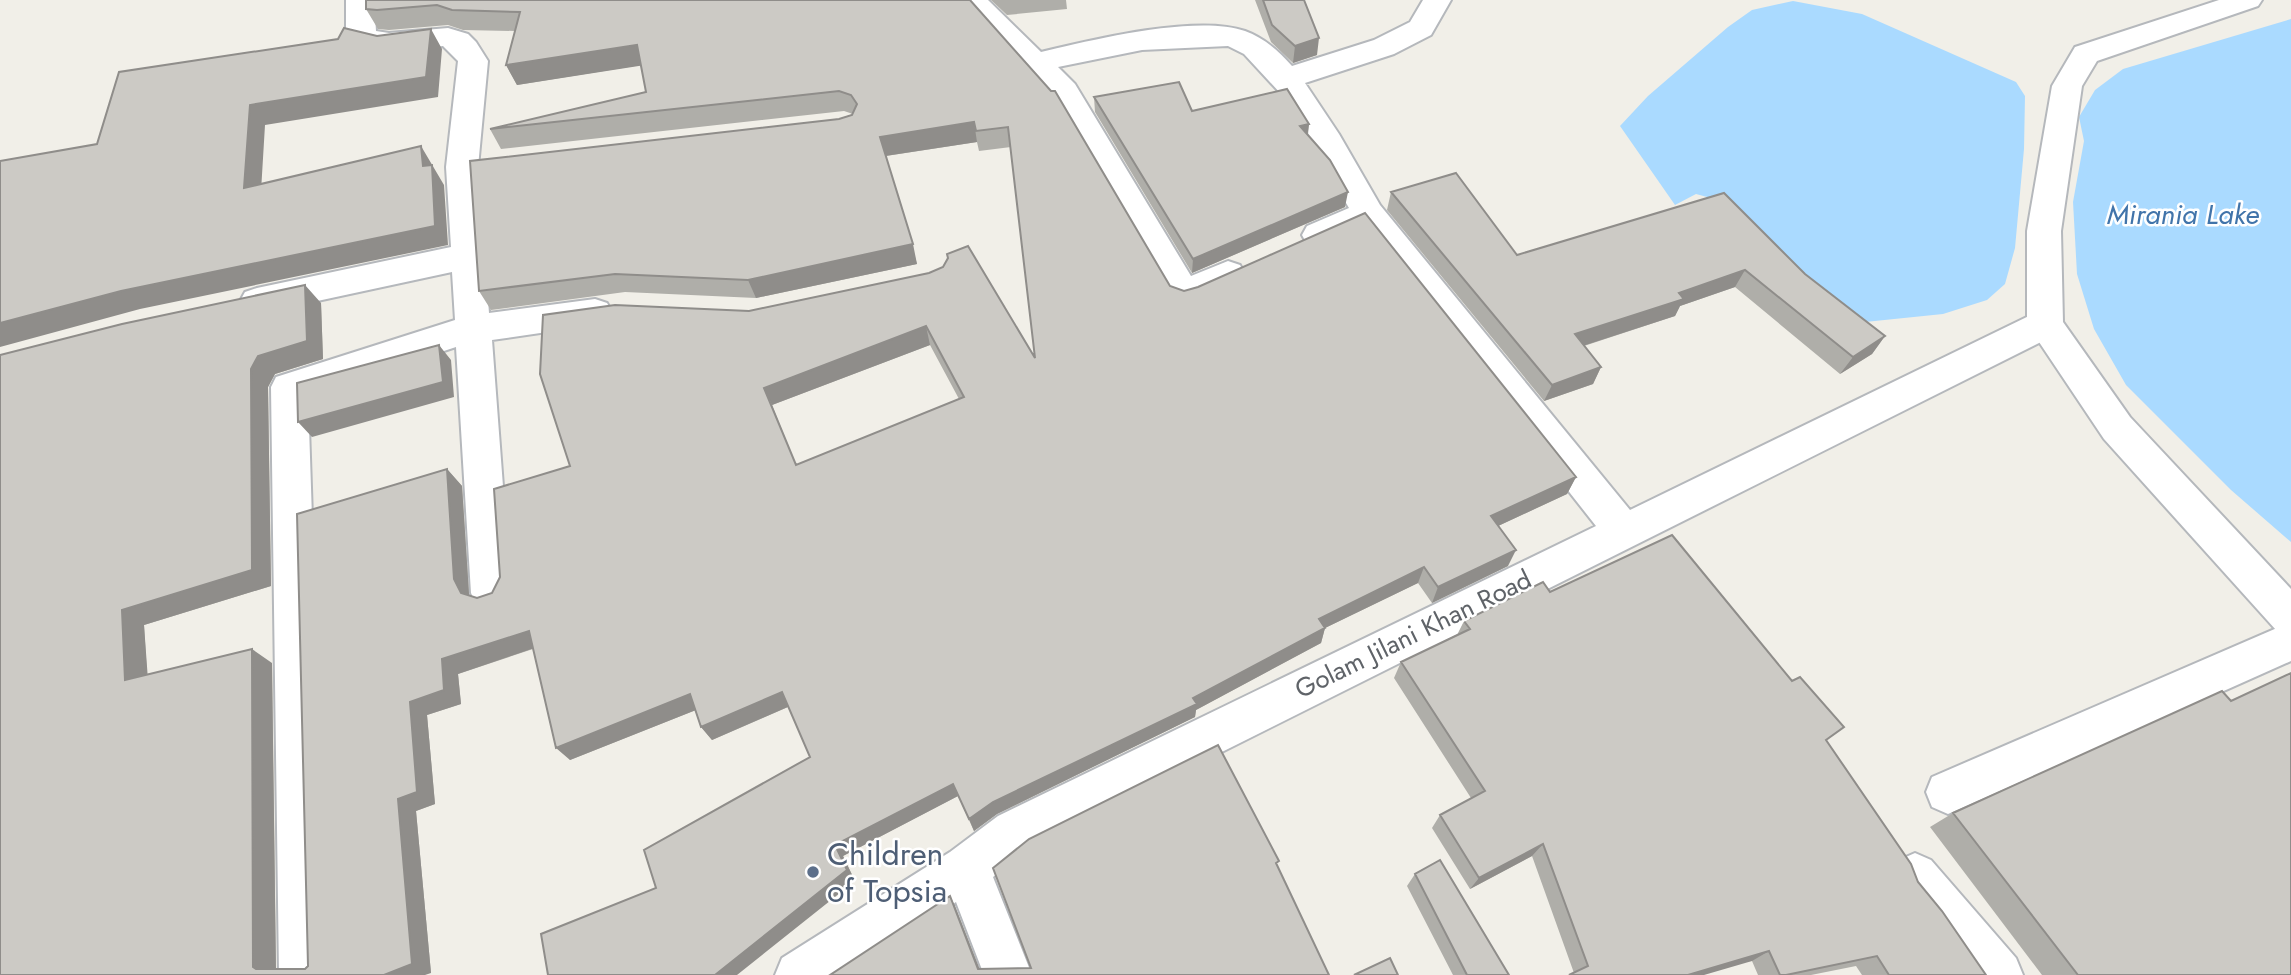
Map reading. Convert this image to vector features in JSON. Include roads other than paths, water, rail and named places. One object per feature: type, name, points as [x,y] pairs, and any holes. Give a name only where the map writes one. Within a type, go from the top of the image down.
[{"type":"street","points":[[359,0],[361,37],[386,43],[452,37],[466,46],[473,61],[475,166],[467,256],[491,593]]},
{"type":"street","points":[[971,0],[1064,91],[1184,293],[1258,261]]},
{"type":"street","points":[[1288,78],[1384,47],[1421,28],[1437,0]]},
{"type":"street","points":[[2248,0],[2086,54],[2067,86],[2044,231],[2045,324],[2117,428],[2291,617]]},
{"type":"street","points":[[1035,63],[1136,41],[1189,36],[1235,38],[1259,51],[1288,78],[1367,214],[1623,530]]},
{"type":"street","points":[[1294,246],[1367,214]]},
{"type":"street","points":[[223,308],[467,256]]},
{"type":"street","points":[[303,975],[289,387],[471,329],[625,308]]},
{"type":"street","name":"Golam Jilani Khan Road","points":[[799,975],[966,868],[1014,832],[2045,324]]},
{"type":"street","points":[[1948,792],[2291,641]]},
{"type":"street","points":[[966,868],[1008,975]]},
{"type":"street","points":[[1915,876],[1998,975]]},
{"type":"water","points":[[1793,1],[1862,14],[2016,82],[2025,96],[2024,149],[2015,248],[2005,284],[1987,300],[1943,314],[1865,322],[1838,311],[1711,198],[1696,194],[1675,205],[1620,126],[1648,96],[1728,27],[1752,10]]},
{"type":"water","name":"Mirania Lake","points":[[2291,19],[2291,542],[2231,490],[2126,385],[2094,329],[2077,274],[2073,202],[2084,141],[2079,117],[2095,90],[2123,69]]},
{"type":"place","name":"Children of Topsia","points":[[813,872]]}]
